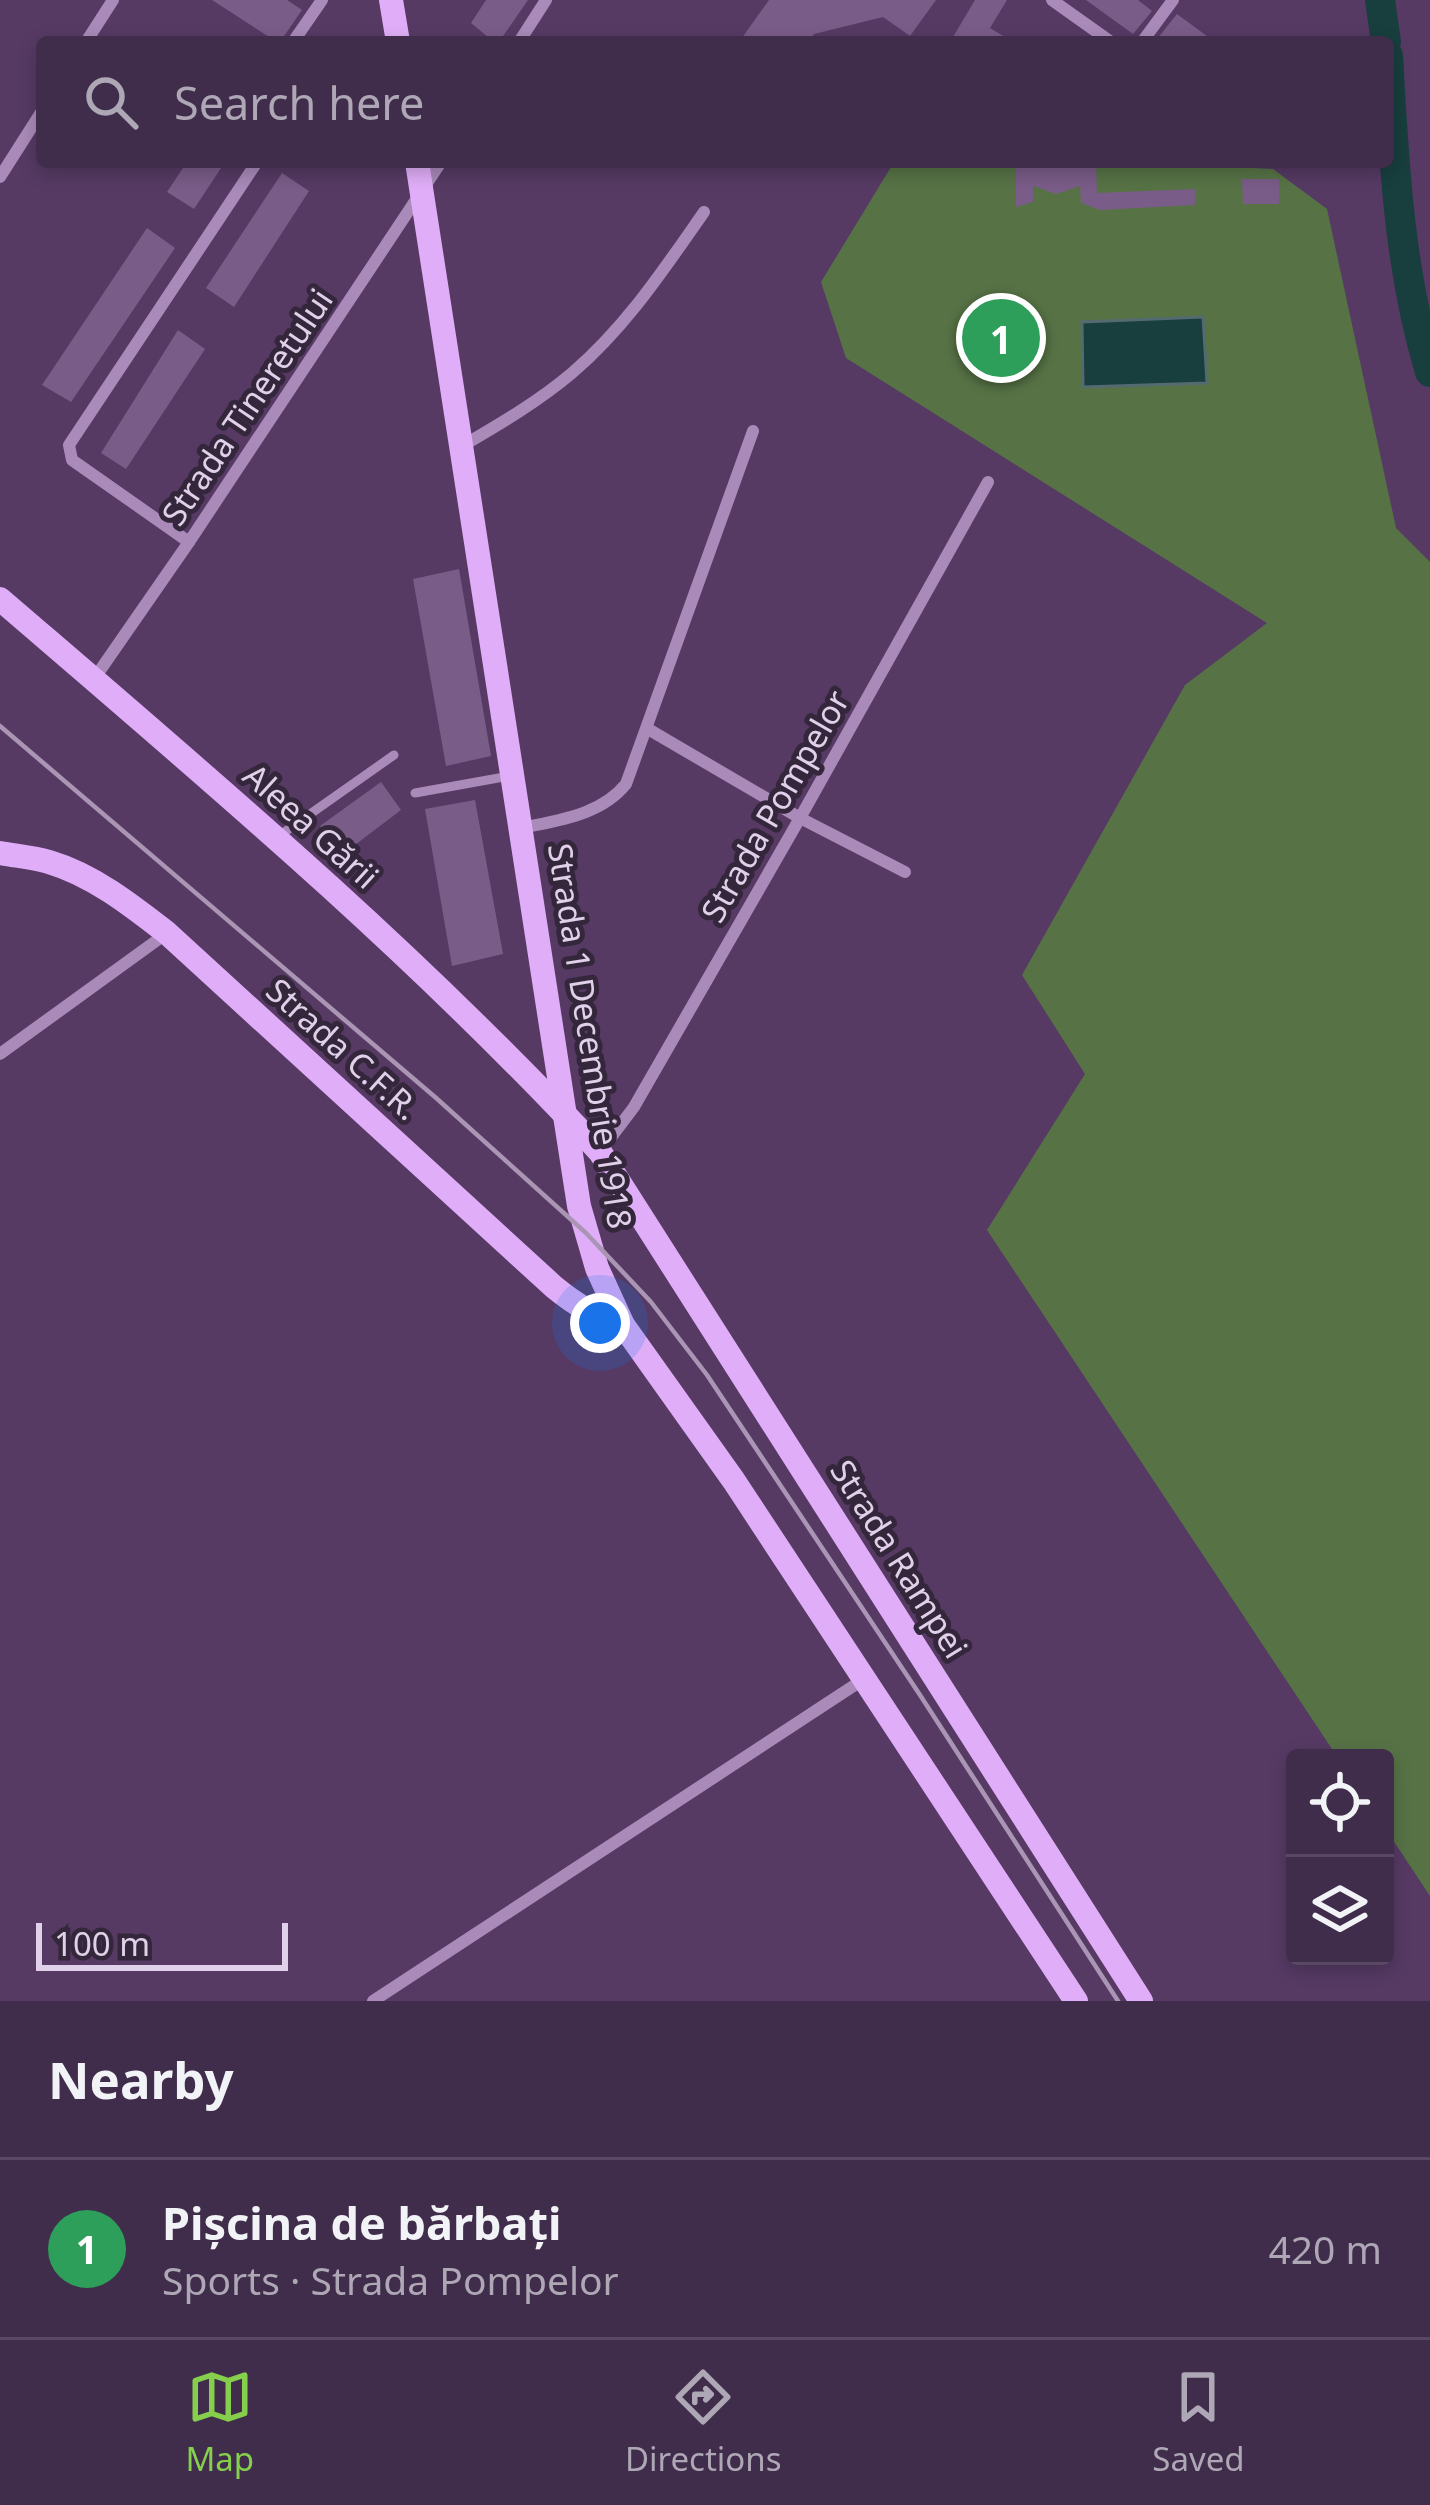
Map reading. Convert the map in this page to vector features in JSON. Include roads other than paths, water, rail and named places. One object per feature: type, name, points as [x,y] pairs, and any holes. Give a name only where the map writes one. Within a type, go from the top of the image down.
[{"type":"street","points":[[90,36],[113,0]]},
{"type":"street","points":[[391,0],[397,36]]},
{"type":"street","points":[[523,36],[546,0]]},
{"type":"street","points":[[1052,0],[1103,36]]},
{"type":"street","points":[[1146,36],[1173,0]]},
{"type":"street","points":[[296,36],[315,2]]},
{"type":"street","points":[[0,177],[36,120]]},
{"type":"street","points":[[189,542],[72,460],[69,445],[253,168]]},
{"type":"street","name":"Strada 1 Decembrie 1918","points":[[418,168],[566,1115],[586,1233],[597,1268],[623,1325],[734,1481],[1076,2001]]},
{"type":"street","name":"Strada Tineretului","points":[[93,679],[437,168]]},
{"type":"street","points":[[462,446],[556,385],[613,334],[704,212]]},
{"type":"street","points":[[522,828],[589,811],[617,795],[633,770],[753,431]]},
{"type":"street","name":"Strada Pompelor","points":[[600,1152],[634,1107],[988,482]]},
{"type":"street","name":"Aleea Gării","points":[[0,599],[368,922],[600,1152]]},
{"type":"street","points":[[648,729],[800,818],[905,872]]},
{"type":"street","name":"Strada C.F.R.","points":[[0,854],[44,860],[72,870],[167,933],[554,1287],[598,1318],[623,1325]]},
{"type":"street","points":[[0,1054],[167,933]]},
{"type":"street","name":"Strada Rampei","points":[[600,1152],[1141,2001]]},
{"type":"street","points":[[373,2001],[864,1679]]},
{"type":"lane","points":[[276,838],[394,754]]},
{"type":"lane","points":[[415,793],[514,776]]},
{"type":"waterway","points":[[1380,0],[1385,36]]},
{"type":"waterway","points":[[1394,146],[1411,294],[1430,372]]},
{"type":"railway","points":[[0,726],[435,1097],[586,1233],[651,1302],[707,1375],[1118,2001]]},
{"type":"place","name":"Pișcina de bărbați","points":[[1001,338]]}]
